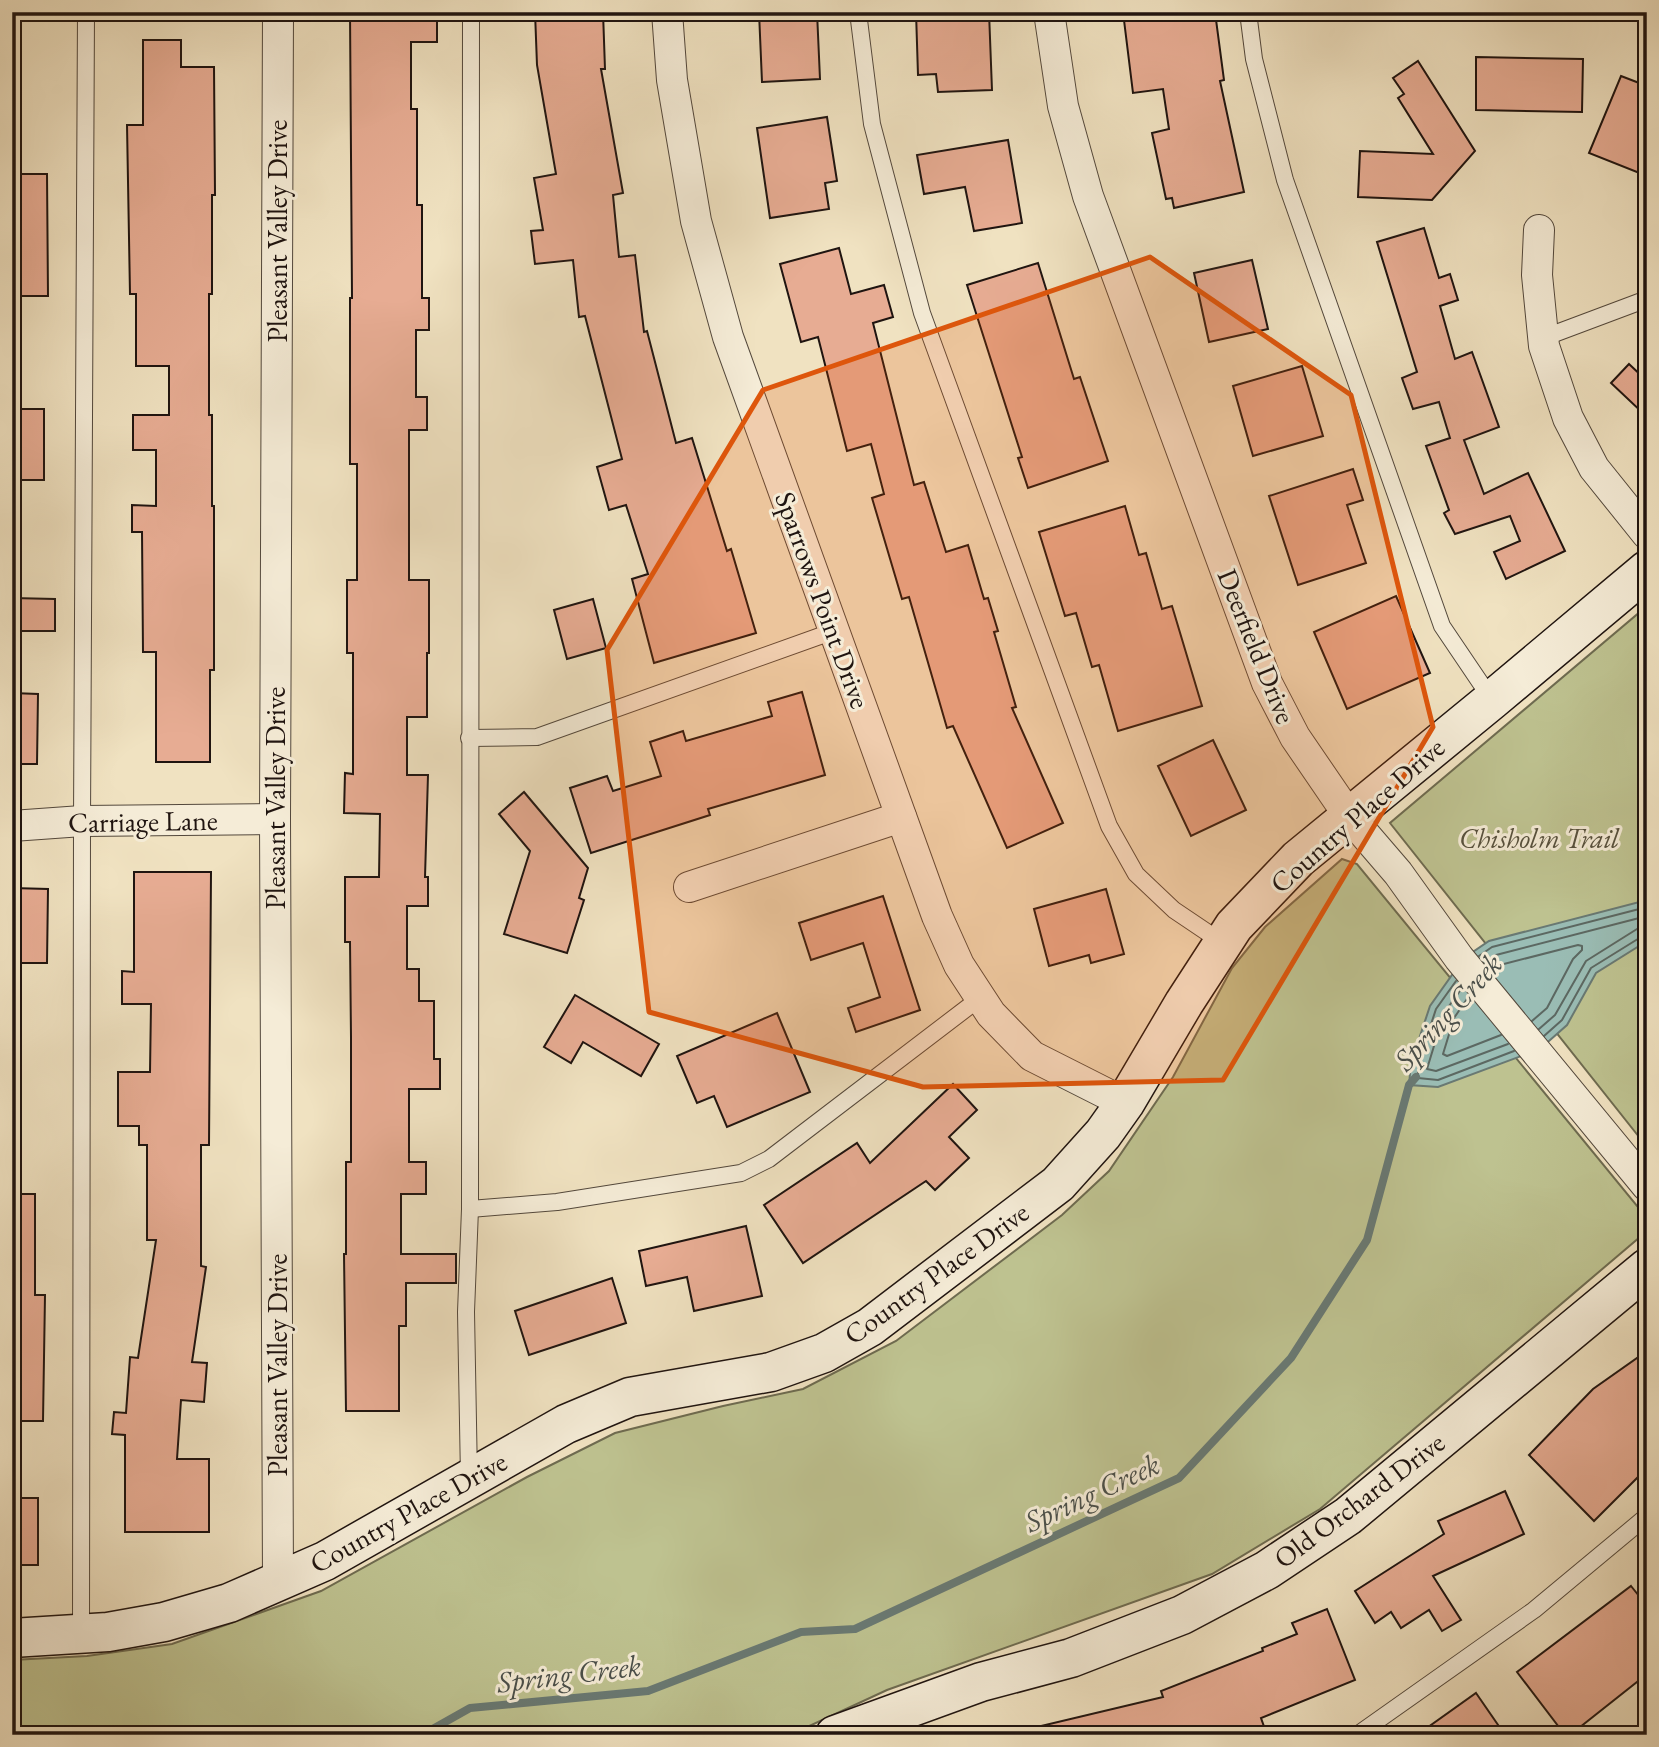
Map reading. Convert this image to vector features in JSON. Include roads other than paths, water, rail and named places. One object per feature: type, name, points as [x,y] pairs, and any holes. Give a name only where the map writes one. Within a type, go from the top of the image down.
[{"type":"street","name":"Pleasant Valley Drive","points":[[278,12],[275,819],[278,1583]]},
{"type":"street","name":"Sparrows Point Drive","points":[[667,12],[672,80],[696,221],[728,337],[937,916],[959,965],[980,998],[991,1014],[1032,1056],[1125,1103]]},
{"type":"street","name":"Deerfield Drive","points":[[1049,12],[1063,106],[1088,196],[1267,683],[1295,737],[1349,816],[1398,873],[1459,958],[1647,1186]]},
{"type":"street","points":[[1539,230],[1537,275],[1543,338],[1568,418],[1594,468],[1647,534]]},
{"type":"street","name":"Country Place Drive","points":[[12,1638],[81,1635],[164,1622],[229,1603],[325,1561],[566,1424],[630,1397],[771,1372],[824,1353],[870,1327],[1058,1184],[1103,1134],[1125,1103],[1234,926],[1298,859],[1647,570]]},
{"type":"street","points":[[690,887],[901,817]]},
{"type":"street","name":"Carriage Lane","points":[[12,826],[82,821],[275,819]]},
{"type":"street","name":"Old Orchard Drive","points":[[835,1735],[981,1682],[1084,1653],[1182,1615],[1267,1570],[1348,1516],[1647,1268]]},
{"type":"lane","points":[[81,1635],[86,12]]},
{"type":"lane","points":[[469,1478],[466,1312],[470,1209],[471,12]]},
{"type":"lane","points":[[858,12],[872,124],[922,313],[1109,826],[1136,874],[1174,910],[1223,943]]},
{"type":"lane","points":[[1248,12],[1254,59],[1285,180],[1442,626],[1492,700]]},
{"type":"lane","points":[[1543,338],[1647,299]]},
{"type":"lane","points":[[469,738],[537,737],[834,631]]},
{"type":"lane","points":[[470,1209],[557,1202],[741,1173],[769,1159],[980,998]]},
{"type":"lane","points":[[1357,1735],[1534,1610],[1647,1516]]},
{"type":"water","points":[[1647,900],[1647,941],[1596,973],[1567,1025],[1540,1049],[1438,1087],[1409,1085],[1411,1063],[1430,1006],[1464,958],[1489,941]]},
{"type":"waterway","name":"Spring Creek","points":[[422,1735],[470,1708],[648,1691],[801,1632],[855,1629],[1179,1478],[1291,1358],[1367,1240],[1409,1085],[1416,1077]]},
{"type":"park label","name":"Chisholm Trail","points":[[1539,838]]}]
